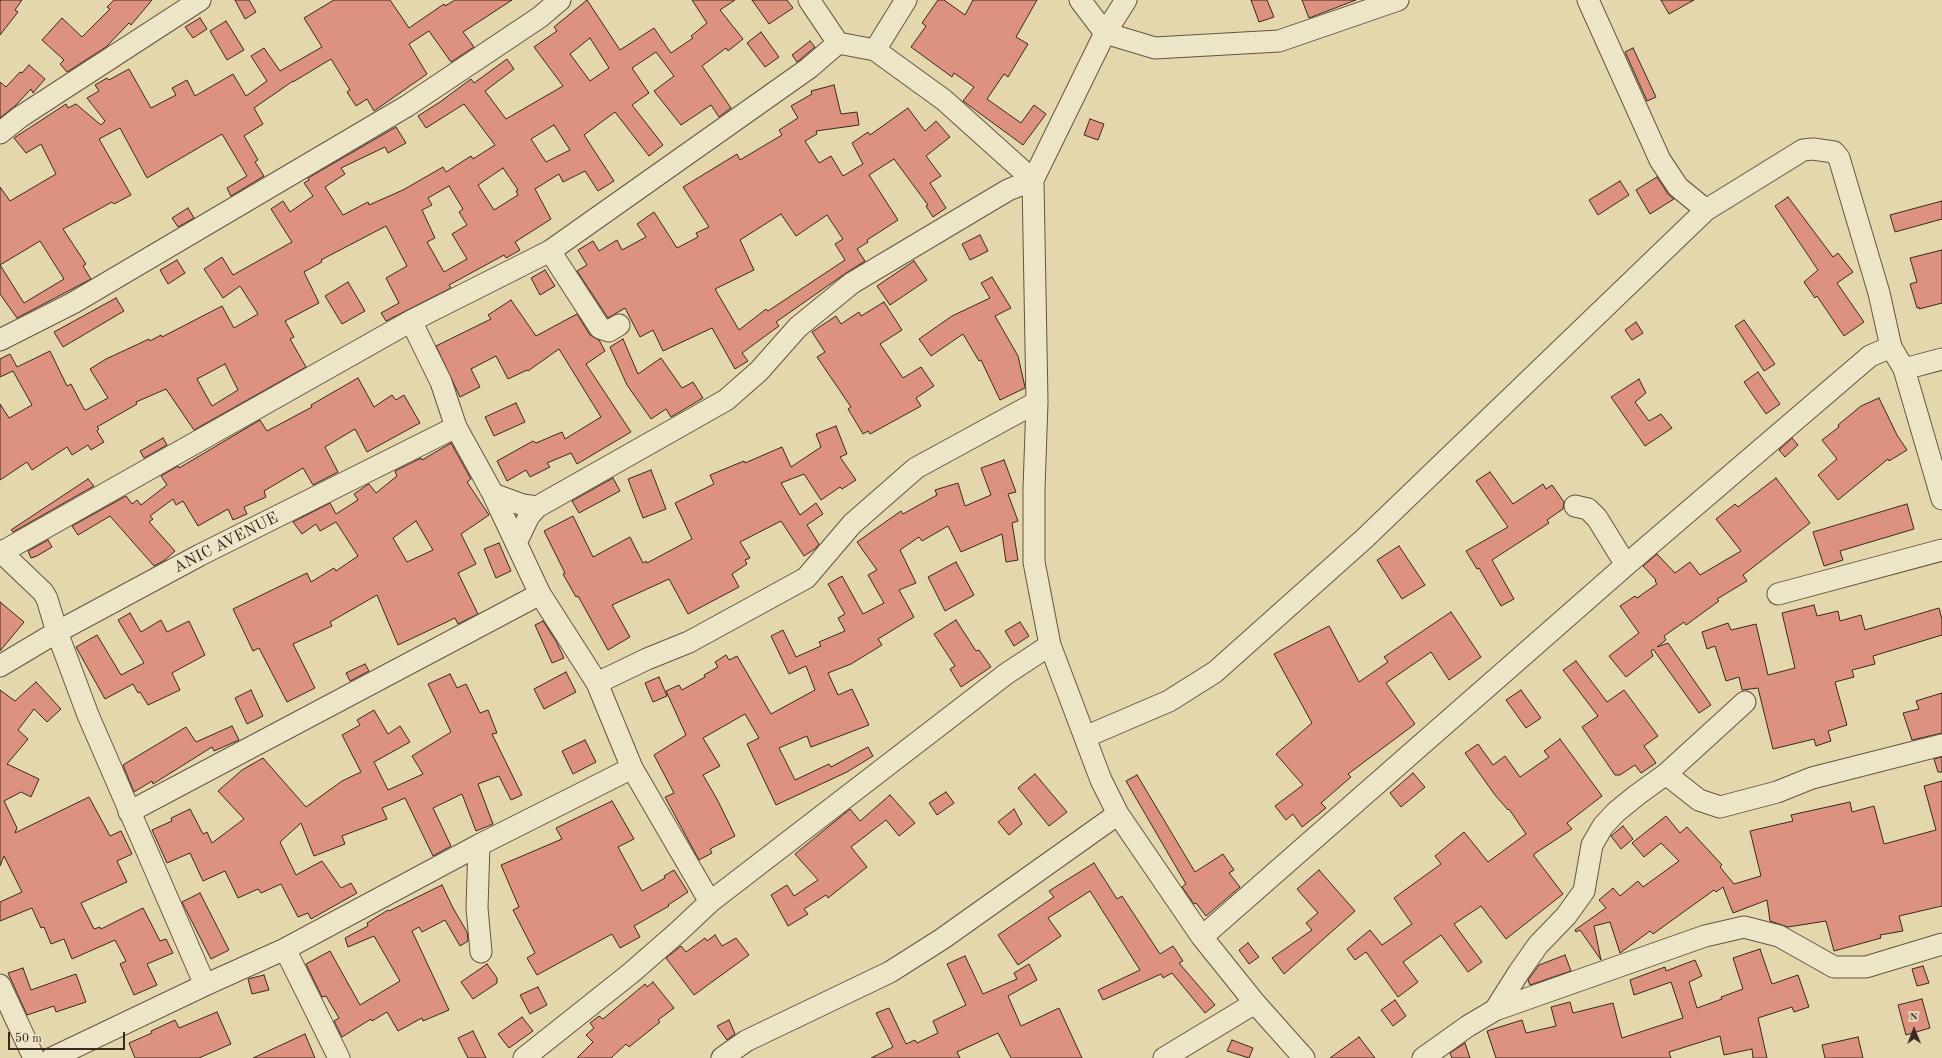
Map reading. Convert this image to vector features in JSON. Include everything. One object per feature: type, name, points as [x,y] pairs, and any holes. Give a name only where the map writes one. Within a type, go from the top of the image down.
[{"type":"street","points":[[0,134],[20,117],[200,0]]},
{"type":"street","points":[[0,340],[73,303],[408,106],[540,17],[560,0]]},
{"type":"street","points":[[809,0],[838,42],[875,50],[944,100],[1033,180]]},
{"type":"street","points":[[875,50],[906,0]]},
{"type":"street","points":[[1080,0],[1105,33],[1155,48],[1279,41],[1398,0]]},
{"type":"street","points":[[1126,0],[1105,33],[1033,180],[1037,402],[1034,489],[1034,562],[1050,645],[1101,780],[1118,814],[1202,937],[1255,1003],[1304,1058]]},
{"type":"street","points":[[1588,0],[1660,160],[1678,187],[1706,210]]},
{"type":"street","points":[[205,984],[88,715],[57,632],[47,599],[43,592],[1,551],[411,321],[550,251],[803,72],[838,42]]},
{"type":"street","points":[[1085,737],[1169,701],[1215,672],[1364,539],[1706,210],[1803,150],[1813,149],[1834,152],[1839,158],[1879,293],[1891,347],[1904,369],[1942,499]]},
{"type":"street","points":[[516,543],[529,516],[537,507],[726,400],[758,371],[798,327],[852,283],[1008,190],[1033,180]]},
{"type":"street","points":[[550,251],[600,328],[609,330],[619,326]]},
{"type":"street","points":[[411,321],[441,382],[456,426],[493,494],[540,594],[597,683],[632,768],[710,902]]},
{"type":"street","points":[[1202,937],[1626,565],[1870,356],[1891,347]]},
{"type":"street","points":[[1904,369],[1942,359]]},
{"type":"street","points":[[597,683],[647,659],[689,642],[806,578],[852,524],[916,468],[1037,402]]},
{"type":"street","name":"ANIC AVENUE","points":[[0,666],[57,632],[200,555],[456,426]]},
{"type":"street","points":[[493,494],[524,505],[537,507]]},
{"type":"street","points":[[1575,506],[1588,509],[1598,518],[1626,565]]},
{"type":"street","points":[[1778,594],[1942,550]]},
{"type":"street","points":[[129,812],[540,594]]},
{"type":"street","points":[[524,1058],[631,974],[710,902],[1006,674],[1050,645]]},
{"type":"street","points":[[1495,1010],[1538,945],[1566,916],[1584,891],[1592,845],[1603,826],[1632,800],[1666,774],[1745,702]]},
{"type":"street","points":[[1666,774],[1699,800],[1720,806],[1777,792],[1812,778],[1942,745]]},
{"type":"street","points":[[52,1058],[205,984],[285,949],[479,845],[632,768]]},
{"type":"street","points":[[722,1058],[746,1041],[890,972],[942,939],[1118,814]]},
{"type":"street","points":[[479,845],[477,908],[481,952]]},
{"type":"street","points":[[1424,1058],[1468,1026],[1495,1010],[1705,936],[1744,927],[1779,936],[1834,967],[1866,967],[1942,944]]},
{"type":"street","points":[[285,949],[339,1058]]},
{"type":"street","points":[[0,985],[34,1058]]},
{"type":"street","points":[[1164,1058],[1255,1003]]},
{"type":"building","points":[[0,0],[22,0],[15,10],[18,12],[0,35]]},
{"type":"building","points":[[114,0],[152,0],[131,25],[129,23],[106,47],[67,72],[60,64],[64,60],[42,40],[62,18],[82,37],[110,9],[107,7]]},
{"type":"building","points":[[235,0],[249,0],[256,12],[245,19]]},
{"type":"building","points":[[334,0],[390,0],[409,28],[444,4],[445,6],[455,0],[512,0],[463,32],[474,47],[451,62],[429,31],[409,44],[427,74],[374,111],[367,99],[356,106],[347,92],[350,90],[331,59],[293,81],[254,108],[263,124],[244,136],[258,160],[255,162],[264,176],[231,196],[227,188],[247,176],[222,134],[147,178],[120,128],[99,139],[131,195],[114,204],[112,202],[63,229],[86,264],[83,266],[91,279],[17,318],[0,294],[0,187],[10,201],[56,174],[41,144],[26,153],[14,138],[66,104],[68,108],[76,104],[101,125],[105,121],[87,98],[99,91],[95,85],[107,78],[109,80],[129,69],[151,108],[176,95],[172,88],[187,80],[195,96],[233,74],[246,96],[267,81],[251,56],[264,48],[280,71],[322,47],[304,18]],"holes":[[[40,241],[64,279],[24,303],[0,265]]]},
{"type":"building","points":[[587,0],[620,50],[654,28],[671,53],[693,38],[691,36],[707,23],[692,0],[735,0],[720,10],[743,39],[728,51],[726,48],[702,66],[731,108],[719,117],[711,105],[681,125],[654,91],[674,76],[656,52],[632,68],[649,93],[632,105],[663,145],[649,156],[615,112],[584,135],[614,181],[598,191],[585,171],[563,182],[559,174],[535,189],[551,219],[515,242],[520,250],[506,258],[504,255],[449,285],[451,288],[386,321],[381,313],[399,303],[386,278],[407,266],[386,226],[321,260],[322,262],[304,272],[319,303],[285,321],[294,337],[290,339],[306,367],[194,430],[166,389],[136,402],[137,404],[97,427],[99,429],[97,431],[104,442],[91,450],[88,445],[72,455],[67,447],[32,470],[27,462],[0,480],[0,404],[9,418],[32,405],[13,371],[0,377],[0,359],[10,354],[17,367],[50,351],[67,386],[71,384],[84,409],[86,410],[108,398],[90,369],[106,359],[149,339],[150,341],[161,335],[162,337],[222,306],[234,328],[258,314],[240,286],[223,298],[204,269],[222,257],[233,275],[292,242],[271,209],[283,201],[290,212],[313,196],[304,183],[309,180],[308,178],[396,127],[406,143],[388,153],[385,147],[341,168],[345,174],[325,187],[343,215],[368,202],[369,205],[403,190],[443,167],[446,172],[471,156],[473,159],[495,145],[464,104],[426,128],[418,116],[471,79],[474,83],[507,59],[514,69],[485,91],[506,119],[563,86],[534,47],[557,31],[554,27]],"holes":[[[590,38],[609,68],[590,81],[570,54]],[[554,125],[570,150],[546,162],[531,139]],[[503,168],[518,190],[516,191],[518,195],[494,210],[478,185]],[[449,186],[463,209],[459,212],[467,225],[452,234],[467,259],[444,272],[427,242],[435,238],[422,210],[432,205],[428,198]],[[225,364],[238,390],[212,406],[197,379]]]},
{"type":"building","points":[[752,0],[787,0],[793,8],[769,24]]},
{"type":"building","points":[[938,0],[944,0],[965,15],[973,0],[1037,0],[1016,37],[1028,44],[1008,77],[1004,74],[987,99],[1021,123],[1034,105],[1046,114],[1023,145],[963,101],[974,87],[954,73],[952,77],[911,47],[926,26],[922,23]]},
{"type":"building","points":[[1251,0],[1267,0],[1274,17],[1259,22]]},
{"type":"building","points":[[1302,0],[1356,0],[1309,18]]},
{"type":"building","points":[[1661,0],[1694,0],[1669,14]]},
{"type":"building","points":[[200,18],[207,29],[193,38],[185,27]]},
{"type":"building","points":[[226,21],[244,50],[227,60],[210,31]]},
{"type":"building","points":[[761,32],[779,57],[765,67],[747,43]]},
{"type":"building","points":[[810,41],[815,47],[797,62],[792,55]]},
{"type":"building","points":[[1633,48],[1656,97],[1647,101],[1625,52]]},
{"type":"building","points":[[29,65],[45,79],[33,93],[31,89],[16,105],[0,118],[0,82],[6,87]]},
{"type":"building","points":[[834,85],[841,114],[857,112],[859,125],[816,131],[817,134],[805,141],[819,163],[831,156],[843,176],[863,164],[852,143],[868,132],[870,135],[908,108],[925,131],[936,121],[950,137],[926,156],[941,176],[930,183],[946,208],[933,217],[926,206],[928,205],[894,159],[869,175],[898,220],[867,240],[868,242],[857,249],[865,261],[776,322],[779,326],[742,353],[748,361],[735,369],[712,328],[663,351],[653,330],[640,337],[625,308],[608,318],[577,271],[587,265],[578,250],[593,241],[599,251],[617,240],[622,250],[646,237],[637,224],[654,212],[677,248],[698,237],[696,233],[709,227],[683,187],[737,154],[740,160],[782,135],[779,130],[798,118],[791,106],[812,94],[811,91]],"holes":[[[781,214],[796,236],[827,215],[843,239],[835,244],[845,260],[768,311],[766,309],[739,330],[715,289],[754,270],[740,240]]]},
{"type":"building","points":[[1090,119],[1104,124],[1098,140],[1084,135]]},
{"type":"building","points":[[1657,177],[1668,194],[1674,199],[1650,214],[1636,190]]},
{"type":"building","points":[[1620,181],[1629,195],[1598,215],[1589,200]]},
{"type":"building","points":[[1788,197],[1833,257],[1838,253],[1853,272],[1837,283],[1864,322],[1844,336],[1817,296],[1815,298],[1804,282],[1818,270],[1775,206]]},
{"type":"building","points":[[1942,201],[1942,219],[1895,232],[1890,215]]},
{"type":"building","points":[[188,208],[194,218],[178,227],[172,218]]},
{"type":"building","points":[[980,235],[988,251],[970,260],[962,244]]},
{"type":"building","points":[[1942,250],[1942,303],[1919,309],[1919,307],[1917,308],[1910,284],[1917,282],[1910,258]]},
{"type":"building","points":[[177,260],[185,273],[168,284],[160,270]]},
{"type":"building","points":[[914,261],[927,280],[890,305],[877,286]]},
{"type":"building","points":[[545,270],[555,286],[540,295],[531,278]]},
{"type":"building","points":[[992,277],[1011,308],[995,316],[1018,356],[1025,387],[1000,400],[981,360],[979,361],[963,334],[931,356],[919,339],[952,316],[990,298],[981,283]]},
{"type":"building","points":[[348,282],[365,311],[342,324],[325,296]]},
{"type":"building","points":[[116,298],[124,311],[63,347],[54,332]]},
{"type":"building","points":[[511,300],[536,336],[577,314],[590,335],[599,340],[605,351],[586,364],[631,432],[577,464],[571,453],[547,463],[550,467],[530,477],[526,470],[507,481],[497,461],[533,441],[536,443],[562,432],[565,439],[601,417],[559,349],[528,371],[527,370],[508,379],[496,356],[471,369],[480,387],[460,397],[436,346],[491,319],[488,315]]},
{"type":"building","points":[[884,302],[902,330],[880,344],[903,378],[921,367],[934,386],[916,398],[921,406],[870,434],[868,431],[863,434],[848,409],[851,407],[817,357],[825,352],[812,332],[836,316],[841,324],[859,312],[861,316]]},
{"type":"building","points":[[1744,320],[1775,364],[1764,371],[1735,326]]},
{"type":"building","points":[[1636,322],[1643,333],[1632,340],[1625,330]]},
{"type":"building","points":[[623,339],[638,374],[661,358],[682,388],[693,382],[703,398],[671,417],[666,409],[651,419],[627,385],[610,347]]},
{"type":"building","points":[[1758,372],[1780,404],[1766,414],[1744,382]]},
{"type":"building","points":[[358,378],[374,407],[392,395],[396,400],[404,395],[420,423],[367,452],[355,429],[325,447],[338,472],[313,485],[303,468],[264,491],[266,497],[244,507],[247,514],[233,520],[228,509],[198,526],[183,501],[176,505],[173,499],[150,516],[153,519],[149,522],[175,551],[165,560],[154,566],[110,516],[78,535],[72,526],[126,496],[132,504],[137,500],[141,505],[167,485],[161,476],[178,466],[179,468],[260,420],[267,431],[312,407],[311,405]]},
{"type":"building","points":[[1639,379],[1646,393],[1635,402],[1649,421],[1661,414],[1672,428],[1645,446],[1611,397]]},
{"type":"building","points":[[1879,398],[1897,435],[1907,450],[1889,461],[1888,459],[1838,500],[1818,475],[1837,459],[1822,440],[1839,427],[1838,425],[1861,406]]},
{"type":"building","points":[[516,403],[525,422],[494,436],[485,417]]},
{"type":"building","points":[[836,426],[847,454],[840,457],[856,480],[842,489],[840,487],[821,500],[804,474],[781,483],[800,515],[816,503],[823,514],[807,525],[819,544],[816,548],[804,556],[781,521],[740,542],[750,558],[745,560],[747,564],[732,574],[739,587],[688,614],[669,579],[612,605],[630,637],[608,650],[578,596],[576,597],[563,574],[565,573],[544,531],[573,516],[593,557],[630,537],[643,563],[646,561],[647,563],[692,539],[675,503],[714,484],[710,475],[744,461],[745,463],[782,447],[791,467],[821,447],[816,434]]},
{"type":"building","points":[[163,438],[167,445],[144,458],[140,451]]},
{"type":"building","points":[[1792,438],[1798,445],[1785,457],[1779,450]]},
{"type":"building","points":[[451,443],[471,479],[467,482],[489,515],[461,534],[476,564],[458,573],[478,614],[458,624],[455,618],[398,645],[377,595],[330,622],[332,626],[293,644],[315,688],[287,702],[259,648],[253,651],[233,609],[307,573],[311,582],[334,568],[336,571],[358,556],[336,522],[320,531],[316,524],[302,534],[293,522],[330,503],[336,514],[358,500],[354,494],[367,485],[369,484],[376,493],[397,476],[395,471],[421,458],[422,460]],"holes":[[[416,521],[433,550],[407,562],[393,538]]]},
{"type":"building","points":[[1004,460],[1016,492],[1008,494],[1018,521],[1012,523],[1018,560],[1006,562],[1002,534],[961,552],[948,526],[922,541],[919,537],[900,550],[916,583],[899,590],[914,617],[878,639],[882,645],[851,664],[828,673],[838,695],[852,689],[869,725],[811,747],[807,736],[779,748],[795,780],[829,764],[831,767],[868,747],[873,756],[847,772],[776,805],[747,744],[759,738],[745,714],[703,738],[720,766],[703,775],[718,801],[735,836],[710,849],[712,853],[699,860],[665,797],[674,793],[654,755],[686,735],[666,691],[679,685],[682,690],[705,677],[704,675],[718,667],[715,662],[726,655],[729,660],[737,656],[771,714],[815,690],[806,666],[789,674],[771,636],[783,630],[796,657],[821,646],[819,642],[845,631],[838,618],[845,614],[828,584],[842,576],[863,614],[884,603],[868,575],[877,570],[857,542],[901,511],[903,514],[937,495],[935,490],[958,483],[965,506],[991,495],[981,468]]},
{"type":"building","points":[[651,470],[666,509],[643,518],[628,479]]},
{"type":"building","points":[[1490,472],[1513,504],[1543,484],[1546,489],[1552,485],[1564,502],[1563,509],[1547,520],[1549,523],[1492,560],[1514,599],[1501,606],[1479,568],[1477,569],[1466,551],[1508,527],[1476,481]]},
{"type":"building","points":[[613,478],[620,491],[579,513],[572,501]]},
{"type":"building","points":[[1776,478],[1810,523],[1743,575],[1747,581],[1717,599],[1719,601],[1686,625],[1684,622],[1664,636],[1666,640],[1657,647],[1668,643],[1711,705],[1699,713],[1653,649],[1651,651],[1653,656],[1626,677],[1609,656],[1639,633],[1620,606],[1635,596],[1637,598],[1657,584],[1655,581],[1656,580],[1643,566],[1657,554],[1675,573],[1690,562],[1700,575],[1741,551],[1716,519],[1735,504],[1738,507]]},
{"type":"building","points":[[88,479],[94,486],[13,532],[11,530]]},
{"type":"building","points":[[1907,504],[1914,529],[1840,551],[1843,560],[1824,566],[1813,532]]},
{"type":"building","points":[[48,540],[52,547],[31,558],[28,551]]},
{"type":"building","points":[[499,543],[511,571],[496,578],[484,549]]},
{"type":"building","points":[[1399,546],[1425,585],[1402,599],[1377,560]]},
{"type":"building","points":[[956,562],[974,595],[945,611],[928,577]]},
{"type":"building","points":[[0,602],[24,622],[0,651]]},
{"type":"building","points":[[1814,605],[1817,616],[1838,611],[1840,621],[1861,615],[1865,630],[1939,608],[1942,619],[1942,635],[1873,656],[1875,664],[1852,670],[1854,677],[1835,682],[1847,725],[1828,731],[1831,741],[1816,746],[1814,739],[1773,749],[1758,688],[1742,690],[1739,677],[1726,681],[1715,646],[1707,649],[1702,632],[1728,623],[1731,630],[1756,624],[1768,675],[1795,668],[1782,613]]},
{"type":"building","points":[[1451,612],[1481,657],[1449,680],[1431,652],[1386,683],[1415,724],[1348,774],[1351,777],[1321,803],[1326,808],[1302,827],[1293,814],[1286,820],[1275,806],[1303,785],[1276,754],[1312,723],[1274,654],[1329,626],[1359,682],[1388,662],[1384,657]]},
{"type":"building","points":[[130,613],[141,632],[161,620],[167,632],[189,621],[205,655],[172,673],[180,690],[148,705],[133,684],[105,699],[76,647],[97,635],[121,675],[144,663],[118,620]]},
{"type":"building","points":[[956,620],[976,651],[979,650],[991,667],[961,687],[950,669],[955,666],[934,634]]},
{"type":"building","points":[[543,621],[556,641],[564,658],[552,663],[535,625]]},
{"type":"building","points":[[1020,622],[1029,636],[1014,646],[1005,631]]},
{"type":"building","points":[[1576,661],[1607,702],[1624,690],[1658,736],[1644,746],[1656,763],[1641,773],[1635,765],[1620,775],[1615,775],[1582,727],[1598,716],[1563,670]]},
{"type":"building","points":[[365,664],[369,671],[350,681],[346,673]]},
{"type":"building","points":[[566,672],[576,692],[544,709],[534,689]]},
{"type":"building","points":[[450,674],[457,688],[466,684],[480,713],[488,710],[497,733],[492,734],[522,795],[511,800],[499,776],[478,784],[493,824],[476,831],[462,794],[433,808],[451,846],[433,856],[405,798],[382,808],[387,819],[342,836],[345,844],[314,856],[301,823],[280,842],[296,875],[322,861],[341,888],[351,883],[357,893],[311,919],[308,913],[298,917],[281,884],[261,893],[258,889],[238,898],[225,871],[203,881],[190,853],[167,863],[152,830],[172,821],[171,818],[190,809],[203,834],[207,832],[212,843],[244,819],[218,791],[242,770],[263,758],[306,807],[342,781],[361,772],[342,735],[360,725],[357,720],[374,710],[388,734],[400,726],[410,742],[374,762],[388,790],[423,774],[412,756],[451,732],[428,684]]},
{"type":"building","points":[[659,677],[667,696],[653,702],[645,683]]},
{"type":"building","points":[[36,682],[61,709],[47,722],[34,709],[18,730],[28,739],[7,764],[39,779],[31,797],[21,792],[4,801],[17,828],[15,833],[89,797],[110,836],[121,831],[132,854],[117,861],[127,882],[81,903],[94,929],[100,927],[101,929],[143,908],[160,941],[166,939],[173,953],[147,964],[157,985],[134,995],[120,964],[126,961],[115,940],[72,959],[64,939],[51,944],[44,927],[41,928],[32,908],[0,921],[0,902],[22,892],[4,856],[0,866],[0,690],[15,701]]},
{"type":"building","points":[[251,690],[263,716],[247,724],[235,698]]},
{"type":"building","points":[[1521,690],[1541,718],[1526,728],[1506,700]]},
{"type":"building","points":[[1942,693],[1942,733],[1912,740],[1903,713],[1919,709],[1916,701]]},
{"type":"building","points":[[232,726],[239,740],[214,751],[212,747],[153,784],[152,781],[134,792],[123,765],[186,727],[196,742]]},
{"type":"building","points":[[1560,739],[1602,796],[1567,823],[1572,829],[1534,854],[1563,894],[1506,939],[1481,906],[1454,924],[1482,962],[1468,972],[1441,935],[1403,962],[1418,982],[1398,997],[1366,952],[1355,960],[1347,949],[1370,930],[1382,945],[1412,924],[1394,898],[1441,864],[1435,856],[1464,832],[1488,862],[1526,834],[1509,809],[1508,810],[1495,795],[1465,753],[1478,744],[1493,765],[1505,756],[1520,777],[1549,757],[1544,751]]},
{"type":"building","points":[[585,740],[596,762],[573,774],[562,751]]},
{"type":"building","points":[[1942,757],[1942,772],[1938,772],[1934,759]]},
{"type":"building","points":[[1413,773],[1425,787],[1401,807],[1390,793]]},
{"type":"building","points":[[1035,774],[1067,812],[1049,826],[1018,788]]},
{"type":"building","points":[[1137,775],[1195,872],[1223,854],[1234,870],[1229,873],[1240,887],[1206,916],[1196,903],[1194,904],[1182,887],[1186,884],[1126,781]]},
{"type":"building","points":[[1942,781],[1942,906],[1899,916],[1903,931],[1880,935],[1881,938],[1834,951],[1826,921],[1788,927],[1770,921],[1767,900],[1733,913],[1723,887],[1716,892],[1714,890],[1653,934],[1650,931],[1620,953],[1610,922],[1594,926],[1601,960],[1580,930],[1576,932],[1575,930],[1606,908],[1599,900],[1613,888],[1620,896],[1638,881],[1643,887],[1679,861],[1661,843],[1644,857],[1632,843],[1666,816],[1680,833],[1687,827],[1722,865],[1720,867],[1734,884],[1761,876],[1750,831],[1793,821],[1791,815],[1850,802],[1852,812],[1874,806],[1884,844],[1936,830],[1924,786]]},
{"type":"building","points":[[946,792],[954,803],[937,815],[929,803]]},
{"type":"building","points":[[890,795],[915,823],[899,836],[886,820],[851,847],[867,867],[828,898],[826,895],[804,909],[808,914],[788,926],[771,895],[787,885],[794,896],[818,880],[795,854],[850,809],[860,821]]},
{"type":"building","points":[[612,801],[634,839],[618,847],[642,891],[665,878],[664,876],[674,870],[688,892],[668,905],[669,906],[634,926],[640,937],[620,948],[612,934],[537,975],[527,958],[535,953],[513,910],[519,907],[501,865],[562,839],[556,828]]},
{"type":"building","points":[[1014,809],[1022,824],[1009,835],[998,822]]},
{"type":"building","points":[[1623,826],[1633,839],[1621,849],[1611,836]]},
{"type":"building","points":[[1094,863],[1117,899],[1122,896],[1160,954],[1173,946],[1183,961],[1179,963],[1215,1005],[1205,1013],[1172,973],[1163,978],[1161,974],[1103,1000],[1098,990],[1140,970],[1090,891],[1048,918],[1061,936],[1018,965],[998,935],[1054,897],[1049,891]]},
{"type":"building","points":[[1319,870],[1355,911],[1284,974],[1272,958],[1312,930],[1306,923],[1318,913],[1297,889]]},
{"type":"building","points":[[442,885],[467,932],[468,941],[460,946],[445,920],[422,932],[419,927],[412,931],[449,1010],[423,1021],[422,1018],[398,1031],[387,1012],[372,1021],[371,1019],[342,1037],[334,1021],[339,1018],[326,996],[322,997],[306,964],[330,951],[360,1005],[400,981],[374,936],[348,947],[345,938],[368,926],[367,923],[388,910],[389,911]]},
{"type":"building","points":[[200,893],[229,950],[211,959],[182,902]]},
{"type":"building","points":[[715,935],[722,946],[736,938],[749,955],[694,995],[666,958],[681,946],[686,952],[705,938],[707,941]]},
{"type":"building","points":[[1248,943],[1259,957],[1249,964],[1239,950]]},
{"type":"building","points":[[1760,949],[1772,984],[1798,975],[1809,1007],[1794,1012],[1792,1007],[1758,1018],[1767,1058],[1753,1058],[1752,1049],[1724,1055],[1720,1036],[1669,1052],[1671,1058],[1496,1058],[1487,1031],[1522,1020],[1526,1033],[1556,1026],[1551,1007],[1570,1002],[1573,1013],[1613,1003],[1622,1038],[1683,1018],[1671,982],[1634,995],[1630,980],[1665,967],[1666,971],[1695,960],[1702,976],[1689,982],[1697,1008],[1722,999],[1721,997],[1743,989],[1733,958]]},
{"type":"building","points":[[1565,955],[1571,971],[1530,985],[1528,980],[1539,965]]},
{"type":"building","points":[[965,956],[983,994],[1017,979],[1014,973],[1029,964],[1037,980],[1008,996],[1021,1026],[1059,1008],[1082,1058],[1011,1058],[998,1033],[957,1052],[960,1058],[871,1058],[893,1047],[876,1013],[889,1008],[906,1044],[915,1040],[917,1043],[938,1033],[933,1021],[966,1005],[947,964]]},
{"type":"building","points":[[487,964],[497,978],[497,983],[473,999],[461,982]]},
{"type":"building","points":[[1923,966],[1929,983],[1917,986],[1912,969]]},
{"type":"building","points":[[23,968],[31,990],[76,974],[86,1002],[56,1012],[54,1006],[27,1015],[8,973]]},
{"type":"building","points":[[264,975],[269,990],[252,994],[248,979]]},
{"type":"building","points":[[653,982],[674,1008],[658,1020],[660,1022],[629,1047],[626,1044],[611,1058],[577,1058],[593,1042],[586,1035],[594,1028],[590,1023],[599,1016],[603,1019],[645,984],[647,987]]},
{"type":"building","points":[[538,987],[547,1005],[530,1014],[520,995]]},
{"type":"building","points":[[1922,999],[1930,1028],[1906,1035],[1898,1005]]},
{"type":"building","points":[[1395,1000],[1406,1016],[1393,1026],[1381,1010]]},
{"type":"building","points":[[217,1012],[231,1044],[199,1058],[135,1058],[129,1043],[152,1033],[151,1031],[175,1020],[179,1028]]},
{"type":"building","points":[[522,1017],[533,1031],[509,1048],[498,1034]]},
{"type":"building","points":[[729,1020],[735,1034],[727,1040],[717,1026]]},
{"type":"building","points":[[473,1031],[486,1058],[468,1058],[458,1038]]},
{"type":"building","points":[[305,1034],[315,1058],[253,1058]]},
{"type":"building","points":[[1359,1037],[1375,1058],[1330,1058]]},
{"type":"building","points":[[1858,1037],[1863,1058],[1825,1058],[1822,1045]]},
{"type":"building","points":[[1232,1040],[1253,1048],[1249,1058],[1227,1051]]},
{"type":"building","points":[[1465,1043],[1470,1058],[1452,1058],[1450,1053]]}]
